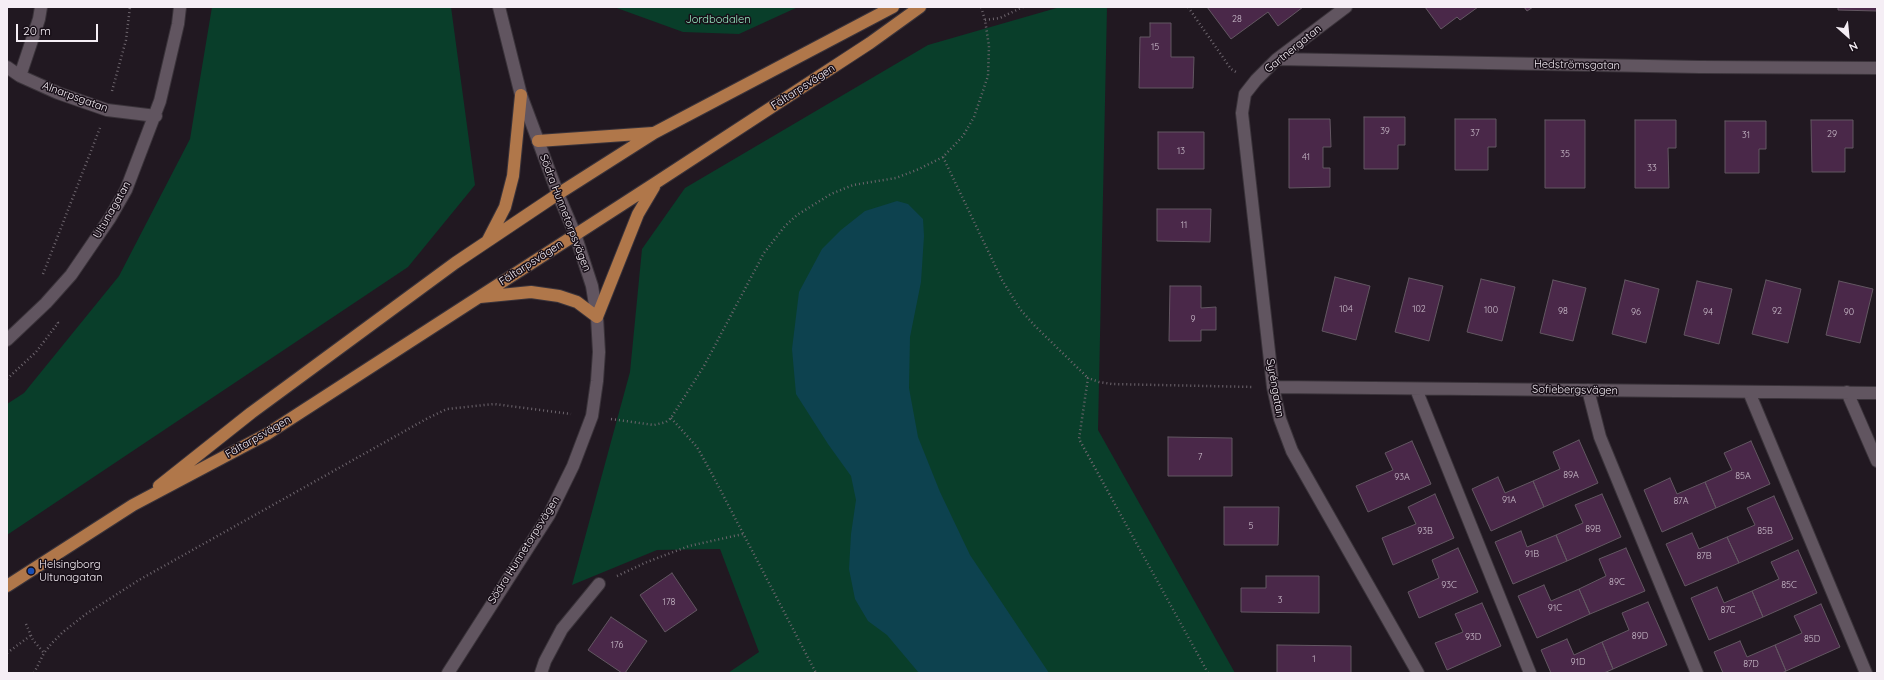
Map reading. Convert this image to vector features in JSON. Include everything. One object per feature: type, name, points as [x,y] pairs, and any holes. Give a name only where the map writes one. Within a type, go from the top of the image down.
[{"type":"main road","name":"Fältarpsvägen","points":[[133,505],[251,412],[455,263],[558,194],[654,133],[893,7]]},
{"type":"main road","name":"Fältarpsvägen","points":[[7,586],[133,505],[267,434],[870,43],[920,7]]},
{"type":"main road","points":[[488,241],[505,207],[513,176],[522,95]]},
{"type":"main road","points":[[538,141],[654,133]]},
{"type":"main road","points":[[479,297],[531,292],[559,296],[577,302],[597,317],[638,214],[647,196],[657,182]]},
{"type":"street","points":[[20,76],[39,19],[41,7]]},
{"type":"street","name":"Ultunagatan","points":[[7,340],[46,303],[71,275],[110,218],[126,190],[156,116],[176,31],[180,7]]},
{"type":"street","name":"Södra Hunnetorpsvägen","points":[[448,673],[549,515],[573,466],[592,416],[598,381],[599,352],[597,317],[592,286],[575,234],[558,194],[522,95],[499,7]]},
{"type":"street","name":"Gartnergatan","points":[[1248,90],[1277,59],[1346,7]]},
{"type":"street","name":"Hedströmsgatan","points":[[1277,59],[1700,67],[1877,68]]},
{"type":"street","name":"Alnarpsgatan","points":[[7,67],[20,76],[58,93],[107,110],[156,116]]},
{"type":"street","name":"Syréngatan","points":[[1248,90],[1242,113],[1273,387],[1280,419],[1292,451],[1418,673]]},
{"type":"street","name":"Sofiebergsvägen","points":[[1273,387],[1877,393]]},
{"type":"street","points":[[1416,389],[1530,673]]},
{"type":"street","points":[[1588,390],[1600,437],[1697,673]]},
{"type":"street","points":[[1749,392],[1866,673]]},
{"type":"street","points":[[1847,392],[1877,461]]},
{"type":"street","points":[[541,673],[545,661],[562,630],[599,584]]},
{"type":"path","points":[[7,379],[36,352],[58,323],[46,303],[42,278],[107,110],[126,40],[130,7]]},
{"type":"path","points":[[34,673],[44,653],[63,632],[86,614],[139,580],[447,409],[494,404],[654,425],[666,422],[671,418],[704,366],[764,253],[785,226],[801,212],[831,194],[854,186],[896,178],[943,157],[963,136],[974,117],[988,76],[989,46],[985,20],[981,7]]},
{"type":"path","points":[[985,20],[1000,18],[1023,7]]},
{"type":"path","points":[[1188,7],[1231,69],[1248,90]]},
{"type":"path","points":[[943,157],[1002,280],[1020,308],[1035,326],[1088,378],[1099,382],[1112,384],[1273,387]]},
{"type":"path","points":[[1088,378],[1079,439],[1208,673]]},
{"type":"path","points":[[671,418],[697,447],[816,673]]},
{"type":"path","points":[[599,584],[647,562],[689,546],[744,534]]},
{"type":"path","points":[[26,624],[30,636],[44,653]]},
{"type":"path","points":[[7,653],[30,636]]},
{"type":"green space","points":[[212,7],[451,7],[475,185],[408,267],[7,535],[7,404],[24,393],[119,276],[190,139]]},
{"type":"green space","name":"Jordbodalen","points":[[614,7],[798,7],[739,34],[683,32]]},
{"type":"green space","points":[[1060,7],[1107,7],[1098,430],[1235,673],[728,673],[759,652],[720,549],[657,550],[572,585],[630,372],[642,249],[685,188],[928,45]]},
{"type":"water","points":[[897,201],[908,204],[923,219],[924,236],[921,282],[910,337],[909,388],[918,437],[940,492],[970,555],[1049,673],[919,673],[887,635],[868,621],[855,599],[849,569],[851,534],[856,500],[851,476],[828,444],[796,394],[792,349],[799,292],[822,249],[841,230],[865,211]]},
{"type":"building","points":[[1207,7],[1303,7],[1278,26],[1268,12],[1231,39]]},
{"type":"building","points":[[1425,7],[1478,7],[1460,20],[1457,17],[1441,29]]},
{"type":"building","points":[[1524,7],[1533,7],[1527,11]]},
{"type":"building","points":[[1838,7],[1877,7],[1877,11],[1838,10]]},
{"type":"building","points":[[1150,23],[1171,23],[1171,57],[1194,57],[1193,88],[1139,88],[1140,37],[1150,37]]},
{"type":"building","points":[[1364,117],[1405,117],[1405,145],[1398,145],[1398,169],[1364,169]]},
{"type":"building","points":[[1289,119],[1330,119],[1331,147],[1323,147],[1323,168],[1330,168],[1330,187],[1289,188]]},
{"type":"building","points":[[1455,119],[1496,119],[1496,147],[1488,147],[1488,170],[1455,170]]},
{"type":"building","points":[[1545,120],[1585,120],[1585,188],[1545,188]]},
{"type":"building","points":[[1635,120],[1676,120],[1676,148],[1668,148],[1669,188],[1635,188]]},
{"type":"building","points":[[1811,120],[1853,120],[1853,148],[1845,148],[1845,172],[1812,172]]},
{"type":"building","points":[[1725,121],[1766,121],[1766,149],[1759,149],[1759,173],[1725,173]]},
{"type":"building","points":[[1158,132],[1204,132],[1204,169],[1158,169]]},
{"type":"building","points":[[1157,209],[1211,209],[1210,242],[1157,241]]},
{"type":"building","points":[[1335,277],[1370,286],[1356,340],[1322,331]]},
{"type":"building","points":[[1409,278],[1443,286],[1429,341],[1395,332]]},
{"type":"building","points":[[1481,279],[1515,287],[1502,341],[1467,332]]},
{"type":"building","points":[[1553,280],[1586,288],[1573,341],[1540,333]]},
{"type":"building","points":[[1625,280],[1659,289],[1646,343],[1612,334]]},
{"type":"building","points":[[1766,280],[1801,289],[1788,343],[1752,334]]},
{"type":"building","points":[[1697,281],[1732,289],[1719,344],[1684,335]]},
{"type":"building","points":[[1839,281],[1873,289],[1860,343],[1826,335]]},
{"type":"building","points":[[1170,286],[1201,286],[1201,308],[1216,307],[1216,330],[1201,330],[1201,341],[1169,341]]},
{"type":"building","points":[[1168,437],[1232,438],[1232,476],[1168,476]]},
{"type":"building","points":[[1579,440],[1598,483],[1544,507],[1533,481],[1560,469],[1553,452]]},
{"type":"building","points":[[1412,441],[1431,484],[1368,512],[1356,486],[1393,470],[1385,453]]},
{"type":"building","points":[[1751,441],[1770,484],[1716,508],[1705,482],[1732,470],[1724,453]]},
{"type":"building","points":[[1498,477],[1505,493],[1533,481],[1544,507],[1491,531],[1472,489]]},
{"type":"building","points":[[1670,478],[1677,494],[1705,482],[1716,508],[1662,532],[1644,490]]},
{"type":"building","points":[[1435,494],[1454,538],[1393,565],[1382,538],[1416,524],[1408,507]]},
{"type":"building","points":[[1602,494],[1621,537],[1567,561],[1556,535],[1583,523],[1575,505]]},
{"type":"building","points":[[1774,496],[1793,539],[1739,563],[1727,537],[1755,525],[1747,508]]},
{"type":"building","points":[[1224,507],[1279,507],[1278,545],[1224,545]]},
{"type":"building","points":[[1521,531],[1527,547],[1556,535],[1567,561],[1513,584],[1495,542]]},
{"type":"building","points":[[1692,533],[1699,549],[1727,537],[1739,563],[1685,586],[1666,544]]},
{"type":"building","points":[[1458,548],[1478,592],[1419,618],[1408,592],[1439,578],[1432,560]]},
{"type":"building","points":[[1626,548],[1645,591],[1590,614],[1579,589],[1606,576],[1599,559]]},
{"type":"building","points":[[1798,550],[1817,593],[1763,617],[1752,591],[1779,579],[1771,562]]},
{"type":"building","points":[[672,573],[697,610],[665,632],[640,595]]},
{"type":"building","points":[[1266,576],[1319,576],[1319,613],[1241,612],[1241,588],[1266,588]]},
{"type":"building","points":[[1544,585],[1551,601],[1579,589],[1590,614],[1537,638],[1518,596]]},
{"type":"building","points":[[1717,587],[1724,603],[1752,591],[1763,617],[1709,640],[1691,598]]},
{"type":"building","points":[[1648,602],[1667,645],[1613,669],[1602,642],[1629,630],[1622,613]]},
{"type":"building","points":[[1482,603],[1501,646],[1447,670],[1435,643],[1463,632],[1455,614]]},
{"type":"building","points":[[1821,604],[1840,647],[1786,671],[1775,645],[1802,633],[1794,616]]},
{"type":"building","points":[[611,617],[647,641],[625,673],[622,673],[588,650]]},
{"type":"building","points":[[1567,639],[1574,655],[1602,642],[1613,669],[1604,673],[1551,673],[1541,650]]},
{"type":"building","points":[[1740,641],[1747,657],[1775,645],[1786,671],[1782,673],[1723,673],[1714,652]]},
{"type":"building","points":[[1277,645],[1351,646],[1351,673],[1277,673]]},
{"type":"place","name":"Helsingborg Ultunagatan","points":[[31,571]]}]
